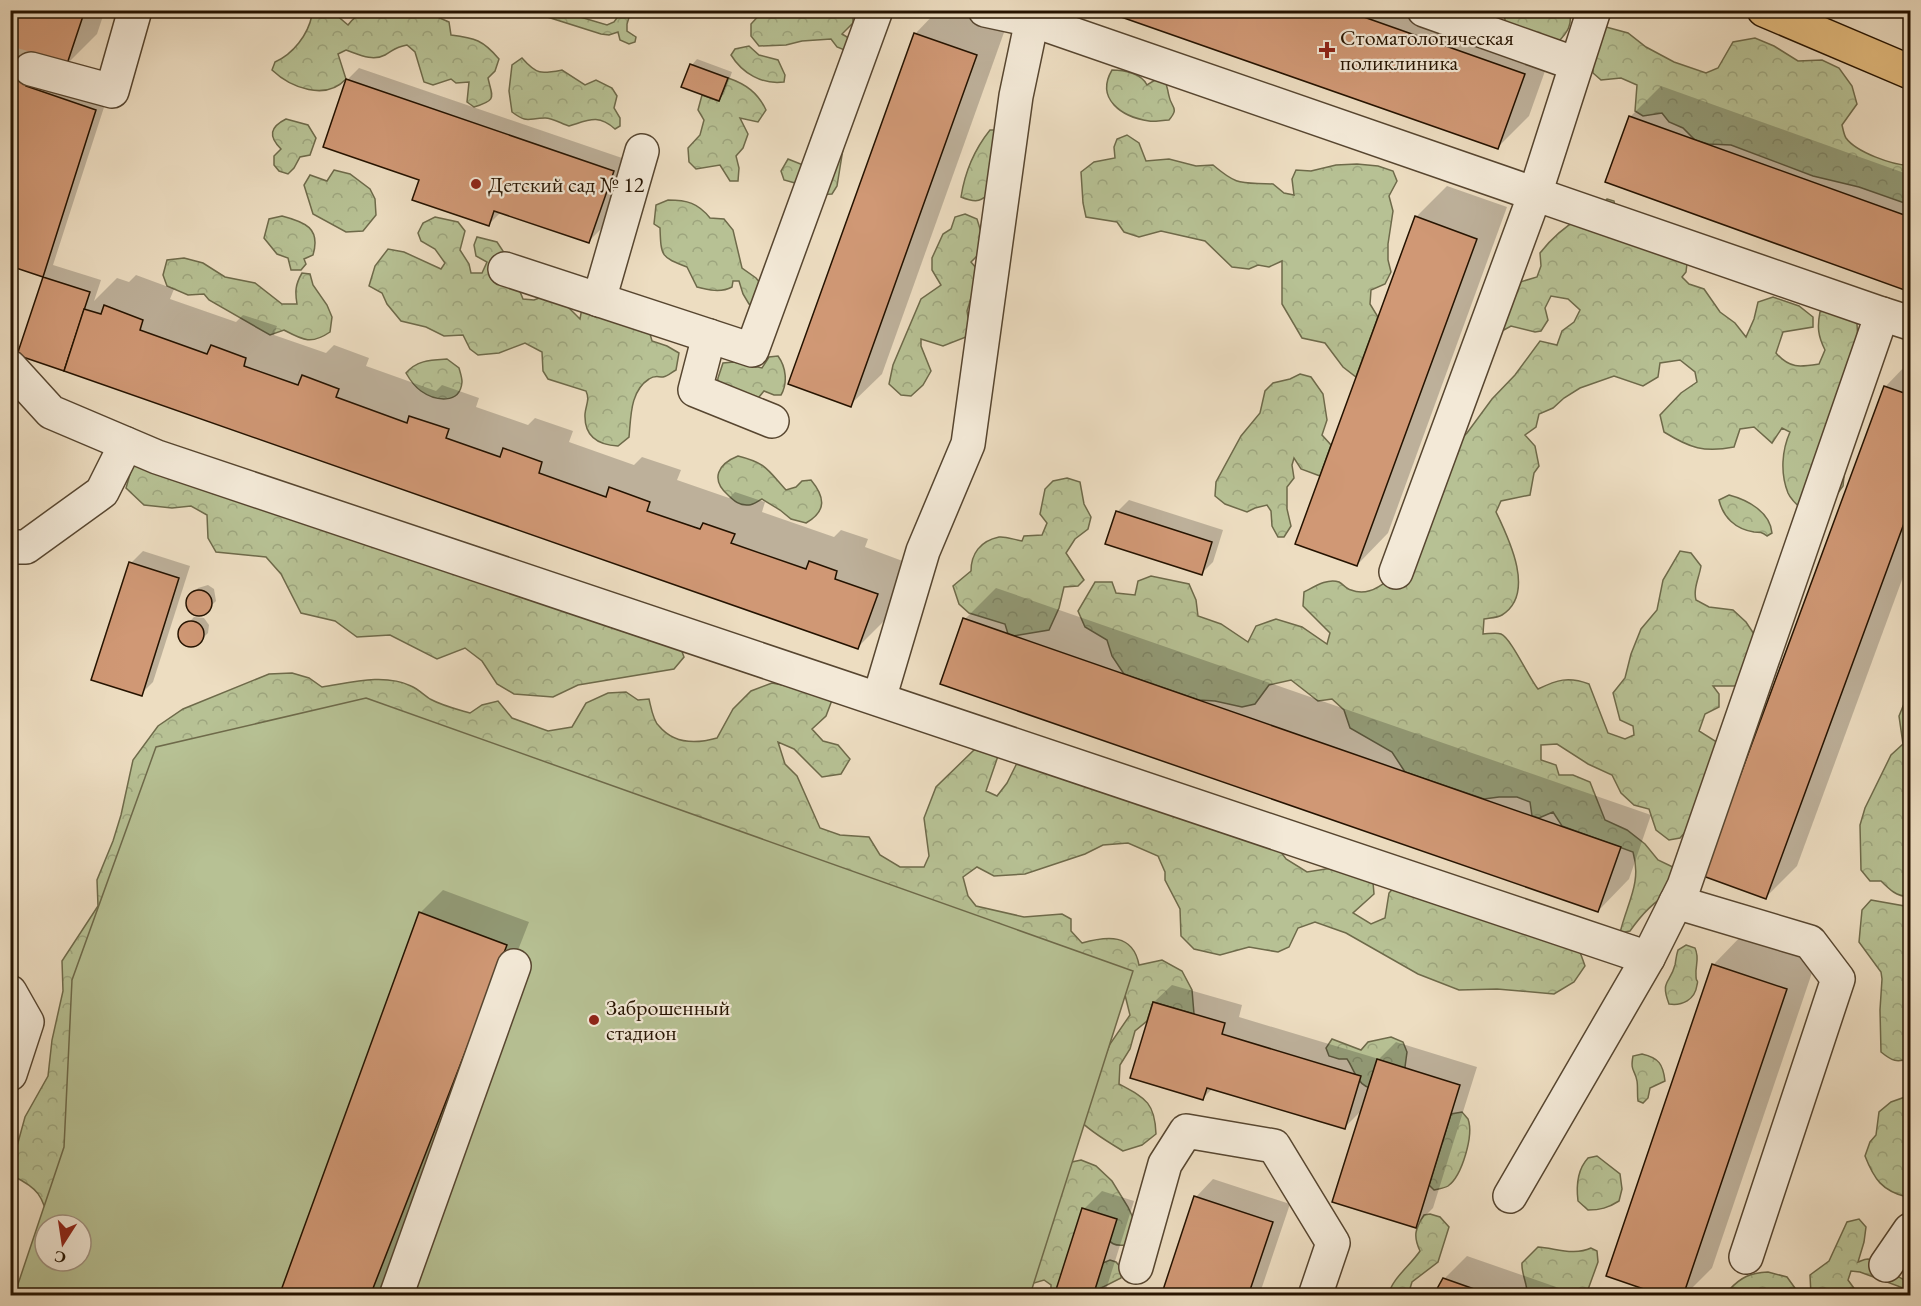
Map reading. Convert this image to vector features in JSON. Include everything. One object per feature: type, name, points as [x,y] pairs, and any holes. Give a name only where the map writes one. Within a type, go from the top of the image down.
[{"type":"main road","points":[[1764,10],[1911,72]]},
{"type":"lane","points":[[31,69],[112,91],[135,10]]},
{"type":"lane","points":[[505,269],[752,350],[876,10]]},
{"type":"lane","points":[[985,10],[1029,14],[1535,194],[1896,318],[1684,886],[1648,958],[1510,1196]]},
{"type":"lane","points":[[1424,10],[1576,64]]},
{"type":"lane","points":[[1396,572],[1535,194],[1594,10]]},
{"type":"lane","points":[[879,699],[923,551],[968,444],[1029,14]]},
{"type":"lane","points":[[600,300],[642,151]]},
{"type":"lane","points":[[709,336],[695,390],[772,421]]},
{"type":"lane","points":[[12,373],[51,412],[157,457],[1648,958]]},
{"type":"lane","points":[[10,547],[26,548],[102,492],[126,444]]},
{"type":"lane","points":[[1676,902],[1810,942],[1838,979],[1746,1257]]},
{"type":"lane","points":[[396,1296],[514,966]]},
{"type":"lane","points":[[10,992],[27,1022],[10,1074]]},
{"type":"lane","points":[[1136,1268],[1165,1164],[1186,1131],[1274,1146],[1333,1243],[1316,1296]]},
{"type":"lane","points":[[1886,1265],[1911,1230]]},
{"type":"green space","points":[[318,10],[335,14],[348,25],[363,13],[373,12],[392,16],[398,11],[424,13],[449,22],[451,35],[478,41],[499,59],[495,71],[488,78],[492,94],[490,100],[474,107],[467,102],[469,82],[456,83],[451,79],[433,85],[424,82],[415,52],[407,45],[375,58],[346,50],[338,54],[346,79],[338,86],[319,91],[298,87],[272,70],[275,62],[282,59],[299,43],[312,15]]},
{"type":"green space","points":[[536,11],[560,11],[607,25],[614,22],[622,11],[631,11],[627,31],[636,37],[635,42],[629,44],[620,40],[618,32],[609,35],[601,34],[538,14]]},
{"type":"green space","points":[[763,11],[795,11],[801,15],[816,13],[816,11],[853,11],[853,23],[842,34],[852,40],[847,51],[837,47],[831,39],[759,46],[751,36],[751,24]]},
{"type":"green space","points":[[1503,11],[1570,11],[1570,24],[1558,42],[1506,24]]},
{"type":"green space","points":[[1606,27],[1628,33],[1646,47],[1674,62],[1706,73],[1718,68],[1733,42],[1755,38],[1774,46],[1798,61],[1822,60],[1839,68],[1852,86],[1857,104],[1842,125],[1845,137],[1858,148],[1876,157],[1910,165],[1910,205],[1859,187],[1813,176],[1731,145],[1708,144],[1695,140],[1683,128],[1669,122],[1662,113],[1643,116],[1635,111],[1637,85],[1621,78],[1601,80],[1593,73],[1592,51]]},
{"type":"green space","points":[[749,46],[759,55],[778,60],[785,75],[784,82],[760,80],[741,67],[731,55],[735,49]]},
{"type":"green space","points":[[522,58],[540,72],[562,70],[585,85],[596,80],[612,88],[617,96],[614,108],[620,118],[620,126],[615,129],[603,121],[593,120],[569,126],[548,118],[528,120],[517,116],[512,112],[509,91],[512,65]]},
{"type":"green space","points":[[1112,70],[1136,75],[1147,85],[1155,80],[1164,80],[1174,110],[1169,120],[1139,119],[1121,111],[1114,105],[1107,90]]},
{"type":"green space","points":[[728,78],[751,90],[766,110],[758,122],[740,118],[748,134],[743,148],[736,156],[739,168],[738,181],[730,181],[720,165],[696,169],[689,162],[688,148],[700,135],[704,120],[698,110],[702,95],[719,101]]},
{"type":"green space","points":[[286,119],[308,125],[316,138],[310,155],[300,157],[288,174],[279,171],[274,165],[274,156],[281,149],[274,140],[273,132],[277,125]]},
{"type":"green space","points":[[823,130],[843,149],[837,186],[832,194],[808,195],[795,183],[784,180],[781,171],[788,159],[803,165],[812,136]]},
{"type":"green space","points":[[990,130],[1001,130],[994,190],[979,200],[961,197],[971,161]]},
{"type":"green space","points":[[1127,135],[1139,143],[1146,161],[1169,159],[1196,166],[1213,165],[1235,180],[1273,184],[1284,193],[1294,195],[1292,179],[1296,170],[1311,171],[1336,165],[1357,164],[1378,166],[1393,171],[1397,181],[1389,196],[1393,211],[1388,244],[1391,272],[1385,284],[1371,290],[1370,304],[1378,317],[1356,377],[1343,367],[1325,343],[1302,338],[1282,304],[1282,261],[1269,267],[1258,265],[1249,269],[1232,267],[1205,241],[1161,231],[1139,237],[1124,232],[1117,222],[1086,217],[1081,172],[1094,162],[1115,158],[1114,147],[1117,139]]},
{"type":"green space","points":[[334,170],[350,174],[370,189],[375,199],[376,215],[363,231],[346,232],[313,214],[304,185],[310,175],[327,181]]},
{"type":"green space","points":[[1607,199],[1614,201],[1616,212],[1688,255],[1686,272],[1682,277],[1689,284],[1704,289],[1720,312],[1735,323],[1746,337],[1758,302],[1773,297],[1799,306],[1813,317],[1813,327],[1783,332],[1776,353],[1786,362],[1796,366],[1819,364],[1825,350],[1819,331],[1820,312],[1834,307],[1848,313],[1857,324],[1858,340],[1843,486],[1832,501],[1804,511],[1789,496],[1785,485],[1784,454],[1790,432],[1782,428],[1772,443],[1754,427],[1740,429],[1734,447],[1706,449],[1682,442],[1664,432],[1660,415],[1681,393],[1697,382],[1695,372],[1680,360],[1660,363],[1658,377],[1643,386],[1614,376],[1580,388],[1553,408],[1539,414],[1536,427],[1525,435],[1535,446],[1539,466],[1534,473],[1530,495],[1501,501],[1496,512],[1517,566],[1517,594],[1512,606],[1502,615],[1484,619],[1483,634],[1499,633],[1505,637],[1538,689],[1563,680],[1575,680],[1589,684],[1608,733],[1625,739],[1634,735],[1633,726],[1620,720],[1613,693],[1625,678],[1641,629],[1657,610],[1663,580],[1680,551],[1691,553],[1701,566],[1696,600],[1709,607],[1733,610],[1746,622],[1754,634],[1754,653],[1736,686],[1713,686],[1719,694],[1719,707],[1705,714],[1699,731],[1731,751],[1743,768],[1727,812],[1697,819],[1680,838],[1669,840],[1656,830],[1649,809],[1634,805],[1621,793],[1612,775],[1588,764],[1557,744],[1541,745],[1541,760],[1556,765],[1559,775],[1573,775],[1590,782],[1605,820],[1627,830],[1645,844],[1658,860],[1679,870],[1673,891],[1649,908],[1630,931],[1620,933],[1635,883],[1633,852],[1562,826],[1553,812],[1539,818],[1532,816],[1530,802],[1517,797],[1484,799],[1405,772],[1392,752],[1350,728],[1344,710],[1332,699],[1318,701],[1291,680],[1269,685],[1255,704],[1242,707],[1199,700],[1124,674],[1112,656],[1107,640],[1085,627],[1078,611],[1095,582],[1112,582],[1116,593],[1135,595],[1138,581],[1151,576],[1189,584],[1196,600],[1198,616],[1221,624],[1248,642],[1256,626],[1276,619],[1302,627],[1327,644],[1330,633],[1303,606],[1304,592],[1330,581],[1339,582],[1357,592],[1370,591],[1387,581],[1396,572],[1449,450],[1467,433],[1540,341],[1557,345],[1562,331],[1574,322],[1580,310],[1568,299],[1551,296],[1545,308],[1548,320],[1541,331],[1535,332],[1511,326],[1504,330],[1493,327],[1510,285],[1537,277],[1541,266],[1540,253],[1569,225],[1598,208]]},
{"type":"green space","points":[[668,200],[692,203],[710,218],[724,219],[733,230],[742,268],[756,278],[765,289],[758,306],[749,304],[739,281],[733,281],[732,287],[723,290],[697,287],[687,267],[664,255],[660,228],[654,224],[656,205]]},
{"type":"green space","points":[[965,214],[977,219],[981,232],[981,252],[971,262],[977,269],[967,311],[969,323],[966,337],[943,346],[921,339],[921,346],[931,371],[923,385],[911,396],[901,395],[889,384],[893,365],[921,299],[941,285],[932,270],[932,258],[943,234],[951,229],[955,217]]},
{"type":"green space","points":[[282,216],[304,224],[313,232],[315,246],[313,255],[304,259],[306,264],[301,270],[291,270],[288,258],[277,254],[264,238],[269,219]]},
{"type":"green space","points":[[435,217],[458,222],[465,231],[460,250],[469,264],[471,273],[482,273],[487,262],[476,256],[474,245],[477,237],[497,242],[505,254],[523,299],[534,300],[550,294],[564,303],[580,319],[582,308],[649,330],[652,341],[679,353],[676,370],[663,377],[651,378],[638,390],[631,413],[629,437],[618,446],[604,444],[594,438],[585,422],[588,400],[586,391],[548,379],[543,371],[542,352],[525,343],[499,353],[478,355],[470,349],[463,335],[444,336],[426,327],[401,321],[387,304],[382,293],[369,286],[375,266],[388,249],[404,252],[441,269],[445,263],[435,249],[421,241],[418,233],[423,223]]},
{"type":"green space","points":[[184,258],[203,263],[225,277],[255,283],[282,304],[297,304],[298,281],[302,273],[310,274],[313,285],[327,305],[332,317],[330,332],[312,340],[284,330],[270,335],[209,300],[204,294],[188,295],[167,286],[163,275],[167,260]]},
{"type":"green space","points":[[778,356],[785,375],[785,385],[781,395],[764,391],[759,397],[749,398],[717,389],[723,363],[734,362],[762,368],[769,357]]},
{"type":"green space","points":[[447,359],[459,368],[462,380],[457,395],[452,398],[440,399],[427,394],[411,381],[406,373],[420,363]]},
{"type":"green space","points":[[1300,374],[1311,377],[1323,394],[1327,420],[1322,435],[1331,445],[1320,476],[1301,469],[1294,458],[1292,465],[1294,478],[1287,487],[1287,509],[1291,526],[1284,537],[1278,537],[1272,526],[1271,511],[1267,505],[1247,512],[1225,504],[1215,496],[1216,482],[1241,436],[1260,413],[1265,391],[1273,383]]},
{"type":"green space","points":[[738,456],[755,461],[765,468],[786,490],[796,487],[802,481],[811,480],[821,498],[821,509],[818,514],[806,523],[791,519],[762,499],[749,505],[735,501],[722,489],[718,478],[725,463]]},
{"type":"green space","points":[[157,457],[680,646],[684,657],[674,669],[578,685],[553,697],[514,694],[497,684],[482,661],[465,648],[437,659],[390,635],[357,637],[335,621],[301,613],[281,574],[266,557],[216,552],[208,538],[207,515],[191,506],[172,508],[144,505],[126,488],[132,467]]},
{"type":"green space","points":[[1067,478],[1080,482],[1084,504],[1091,517],[1088,529],[1075,539],[1066,553],[1084,580],[1078,586],[1064,587],[1059,608],[1049,630],[1013,636],[1008,634],[1005,624],[969,613],[959,604],[953,586],[971,571],[971,565],[978,549],[992,539],[1001,537],[1022,541],[1024,536],[1042,535],[1047,523],[1040,514],[1045,489],[1053,481]]},
{"type":"green space","points":[[1729,495],[1743,500],[1763,513],[1772,533],[1767,536],[1761,532],[1741,528],[1731,521],[1723,512],[1719,500]]},
{"type":"green space","name":"Заброшенный стадион","points":[[292,673],[309,678],[322,687],[366,680],[401,682],[414,687],[430,699],[470,713],[482,705],[498,701],[512,718],[548,731],[572,727],[586,703],[608,693],[626,692],[638,700],[649,699],[655,721],[665,732],[678,739],[693,742],[717,738],[733,709],[751,691],[772,683],[818,692],[832,700],[826,716],[812,729],[823,741],[838,745],[850,759],[841,774],[822,777],[794,749],[778,742],[785,764],[797,776],[820,828],[840,835],[869,837],[880,855],[900,867],[924,867],[929,856],[924,818],[936,787],[974,750],[989,749],[998,756],[986,791],[997,796],[1007,783],[1017,763],[1052,771],[1275,844],[1286,859],[1307,872],[1332,868],[1373,882],[1374,894],[1353,913],[1371,924],[1385,918],[1389,893],[1398,883],[1580,952],[1585,966],[1574,982],[1554,994],[1497,989],[1459,990],[1418,974],[1346,933],[1315,922],[1298,928],[1289,947],[1278,952],[1249,947],[1220,955],[1194,949],[1181,936],[1180,909],[1165,880],[1165,872],[1158,856],[1128,843],[1103,845],[1085,854],[1025,874],[994,876],[977,867],[963,877],[968,896],[976,906],[1024,917],[1062,914],[1071,919],[1071,931],[1082,943],[1109,938],[1118,939],[1131,947],[1139,965],[1162,960],[1182,971],[1192,990],[1194,1014],[1153,1002],[1147,1021],[1135,1031],[1130,1049],[1120,1065],[1119,1084],[1147,1102],[1153,1115],[1156,1134],[1142,1145],[1123,1151],[1079,1119],[1110,1044],[1130,1015],[1125,995],[93,1222],[93,1213],[46,1213],[42,1199],[34,1189],[13,1176],[14,1157],[25,1117],[48,1076],[52,1040],[63,991],[62,961],[98,906],[97,880],[121,815],[133,760],[158,726],[183,709],[269,674]]},
{"type":"green space","points":[[1910,689],[1909,897],[1894,892],[1881,881],[1870,881],[1861,870],[1860,825],[1865,808],[1891,755],[1903,744],[1899,716]]},
{"type":"green space","name":"Заброшенный стадион","points":[[366,698],[1133,971],[1030,1295],[14,1296],[33,1239],[33,1273],[93,1273],[93,1213],[42,1213],[64,1147],[72,980],[156,747]]},
{"type":"green space","points":[[1871,900],[1910,907],[1910,1058],[1898,1061],[1881,1052],[1881,972],[1859,942],[1862,910]]},
{"type":"green space","points":[[1686,945],[1695,948],[1696,952],[1696,980],[1698,982],[1696,990],[1687,1001],[1669,1004],[1666,986],[1675,965],[1678,950]]},
{"type":"green space","points":[[1391,1037],[1403,1042],[1407,1052],[1405,1067],[1409,1084],[1382,1089],[1369,1088],[1359,1080],[1347,1059],[1329,1056],[1326,1048],[1332,1039],[1361,1050],[1368,1042]]},
{"type":"green space","points":[[1642,1054],[1659,1063],[1665,1081],[1650,1088],[1648,1098],[1643,1103],[1638,1101],[1637,1081],[1632,1068],[1633,1056]]},
{"type":"green space","points":[[1910,1091],[1910,1195],[1907,1197],[1891,1191],[1880,1183],[1865,1156],[1870,1142],[1876,1135],[1879,1112],[1891,1102],[1905,1097]]},
{"type":"green space","points":[[1462,1112],[1468,1119],[1469,1135],[1462,1165],[1448,1186],[1434,1190],[1429,1185],[1451,1114]]},
{"type":"green space","points":[[1597,1156],[1620,1174],[1622,1189],[1619,1201],[1604,1208],[1588,1210],[1578,1201],[1578,1178],[1588,1158]]},
{"type":"green space","points":[[1081,1160],[1096,1166],[1112,1181],[1134,1220],[1131,1237],[1125,1245],[1113,1244],[1105,1235],[1101,1253],[1103,1263],[1110,1260],[1116,1262],[1122,1269],[1121,1278],[1101,1288],[1096,1295],[1051,1295],[1051,1285],[1044,1280],[990,1296],[1072,1162]]},
{"type":"green space","points":[[1424,1215],[1440,1217],[1449,1227],[1438,1262],[1412,1282],[1408,1295],[1388,1296],[1397,1278],[1420,1251],[1416,1241],[1417,1229]]},
{"type":"green space","points":[[1859,1219],[1866,1227],[1858,1262],[1873,1260],[1905,1280],[1908,1285],[1903,1288],[1860,1272],[1851,1271],[1848,1280],[1856,1291],[1871,1295],[1811,1295],[1810,1275],[1829,1261],[1847,1222]]},
{"type":"green space","points":[[1538,1247],[1571,1251],[1591,1248],[1597,1251],[1598,1262],[1586,1295],[1527,1295],[1522,1263]]},
{"type":"green space","points":[[1768,1272],[1787,1277],[1800,1295],[1728,1295],[1729,1290],[1742,1279],[1756,1273]]},
{"type":"building","points":[[10,10],[85,10],[66,67],[10,49]]},
{"type":"building","points":[[1344,10],[1525,74],[1498,149],[1104,11]]},
{"type":"building","points":[[914,33],[977,55],[851,407],[788,384]]},
{"type":"building","points":[[10,49],[35,57],[26,86],[96,110],[43,277],[10,266]]},
{"type":"building","points":[[690,64],[728,78],[719,101],[681,87]]},
{"type":"building","points":[[346,79],[614,171],[589,243],[494,211],[489,226],[412,200],[419,180],[323,147]]},
{"type":"building","points":[[1629,116],[1910,217],[1910,292],[1605,182]]},
{"type":"building","points":[[1415,216],[1477,239],[1357,566],[1295,544]]},
{"type":"building","points":[[43,277],[90,292],[64,371],[17,355]]},
{"type":"building","points":[[104,305],[143,320],[140,330],[207,354],[211,345],[246,358],[244,366],[298,385],[302,375],[339,389],[336,397],[407,423],[409,416],[449,429],[446,438],[500,457],[503,448],[542,462],[539,473],[606,497],[609,487],[650,502],[647,511],[700,529],[703,523],[735,534],[731,543],[806,569],[809,561],[837,571],[835,579],[878,594],[858,649],[64,371],[84,309],[101,314]]},
{"type":"building","points":[[1884,386],[1910,395],[1910,507],[1766,899],[1703,876]]},
{"type":"building","points":[[1116,511],[1212,542],[1202,575],[1105,544]]},
{"type":"building","points":[[129,562],[179,578],[142,696],[91,680]]},
{"type":"building","points":[[199,590],[208,594],[212,603],[208,612],[199,616],[190,612],[186,603],[190,594]]},
{"type":"building","points":[[963,618],[1621,847],[1598,912],[940,684]]},
{"type":"building","points":[[191,621],[200,625],[204,634],[200,643],[191,647],[182,643],[178,634],[182,625]]},
{"type":"building","points":[[419,912],[507,945],[370,1296],[279,1296]]},
{"type":"building","points":[[1712,964],[1787,989],[1683,1296],[1664,1296],[1606,1276]]},
{"type":"building","points":[[1153,1002],[1225,1023],[1222,1034],[1361,1076],[1345,1129],[1207,1088],[1203,1100],[1130,1078]]},
{"type":"building","points":[[1377,1059],[1460,1085],[1416,1228],[1332,1202]]},
{"type":"building","points":[[1194,1196],[1273,1222],[1248,1296],[1161,1296]]},
{"type":"building","points":[[1082,1208],[1117,1219],[1093,1296],[1054,1296]]},
{"type":"building","points":[[1443,1278],[1494,1296],[1433,1296]]},
{"type":"tunnel","points":[[10,63],[31,69]]},
{"type":"place","name":"Стоматологическая поликлиника","points":[[1327,50]]},
{"type":"place","name":"Детский сад № 12","points":[[476,184]]},
{"type":"place","name":"Заброшенный стадион","points":[[594,1020]]}]
